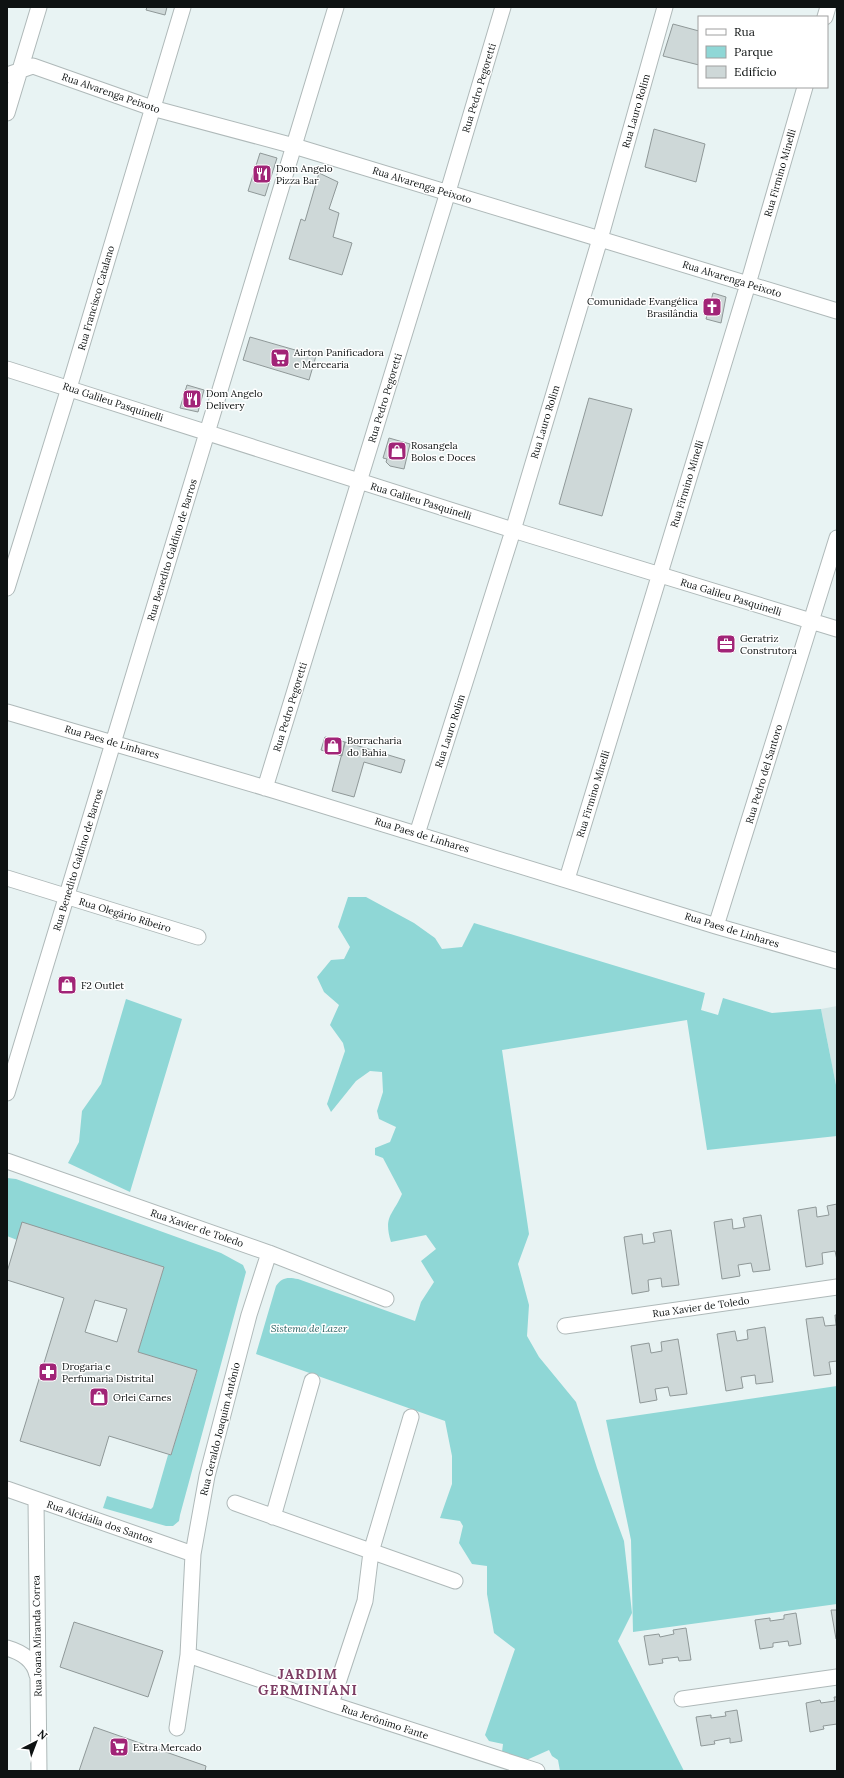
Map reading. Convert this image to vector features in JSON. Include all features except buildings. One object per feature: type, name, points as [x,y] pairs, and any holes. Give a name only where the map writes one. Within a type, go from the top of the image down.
[{"type":"street","points":[[7,113],[13,73],[39,7]]},
{"type":"street","name":"Rua Francisco Catalano","points":[[7,588],[69,388],[183,7]]},
{"type":"street","name":"Rua Benedito Galdino de Barros","points":[[7,1093],[336,7]]},
{"type":"street","name":"Rua Pedro Pegoretti","points":[[265,788],[360,482],[503,7]]},
{"type":"street","name":"Rua Lauro Rolim","points":[[417,834],[513,530],[600,239],[665,7]]},
{"type":"street","name":"Rua Alvarenga Peixoto","points":[[13,73],[33,66],[152,108],[294,146],[837,311]]},
{"type":"street","name":"Rua Firmino Minelli","points":[[567,879],[748,284],[805,88]]},
{"type":"street","name":"Rua Galileu Pasquinelli","points":[[7,369],[513,530],[837,629]]},
{"type":"street","points":[[812,621],[837,538]]},
{"type":"street","name":"Rua Pedro del Santoro","points":[[716,926],[812,621]]},
{"type":"street","name":"Rua Paes de Linhares","points":[[7,712],[113,742],[567,879],[716,926],[837,961]]},
{"type":"street","name":"Rua Olegário Ribeiro","points":[[7,878],[198,937]]},
{"type":"street","name":"Rua Xavier de Toledo","points":[[7,1161],[269,1253],[386,1299]]},
{"type":"street","name":"Rua Geraldo Joaquim Antônio","points":[[177,1728],[188,1655],[194,1554],[207,1476],[249,1315],[269,1253]]},
{"type":"street","name":"Rua Xavier de Toledo","points":[[565,1326],[837,1287]]},
{"type":"street","points":[[274,1517],[312,1381]]},
{"type":"street","points":[[331,1704],[365,1601],[371,1552],[411,1417]]},
{"type":"street","name":"Rua Alcidália dos Santos","points":[[7,1490],[194,1554]]},
{"type":"street","name":"Rua Joana Miranda Correa","points":[[36,1500],[39,1771]]},
{"type":"street","points":[[235,1503],[455,1581]]},
{"type":"street","points":[[13,1650],[36,1642],[37,1635]]},
{"type":"street","points":[[13,1650],[32,1663],[36,1669],[38,1678]]},
{"type":"street","name":"Rua Jerônimo Fante","points":[[188,1655],[331,1704],[537,1771]]},
{"type":"street","points":[[682,1699],[837,1677]]},
{"type":"shaded area","points":[[837,1006],[837,1090],[821,1009]]},
{"type":"green space","name":"Sistema de Lazer","points":[[348,897],[366,897],[414,923],[435,938],[442,949],[462,947],[474,923],[705,993],[701,1010],[718,1015],[723,998],[772,1013],[821,1009],[837,1090],[837,1136],[707,1150],[687,1020],[502,1050],[529,1234],[518,1264],[529,1305],[527,1336],[539,1357],[576,1402],[597,1468],[624,1541],[632,1613],[618,1641],[684,1771],[560,1771],[558,1760],[552,1756],[549,1750],[522,1762],[502,1752],[503,1744],[489,1741],[485,1735],[515,1649],[494,1633],[487,1594],[487,1566],[472,1564],[459,1543],[463,1526],[460,1521],[440,1518],[452,1484],[452,1456],[445,1421],[256,1354],[276,1286],[283,1279],[298,1279],[415,1321],[421,1302],[434,1282],[421,1261],[436,1249],[426,1235],[391,1242],[388,1226],[390,1216],[402,1194],[383,1158],[375,1155],[375,1148],[390,1142],[396,1127],[379,1119],[377,1111],[383,1092],[382,1072],[370,1071],[356,1081],[331,1112],[327,1104],[345,1051],[343,1043],[330,1025],[339,1005],[324,992],[317,977],[331,960],[344,959],[350,947],[338,927]]},
{"type":"green space","points":[[126,999],[182,1019],[130,1192],[68,1163],[79,1142],[82,1111],[101,1084]]},
{"type":"green space","points":[[7,1178],[16,1179],[221,1253],[243,1265],[246,1272],[179,1521],[173,1526],[166,1526],[103,1508],[107,1496],[151,1509],[153,1507],[168,1455],[171,1455],[197,1371],[138,1352],[164,1267],[17,1240],[7,1236]]},
{"type":"green space","points":[[837,1386],[837,1604],[633,1632],[631,1540],[606,1420]]},
{"type":"place","name":"Dom Angelo Pizza Bar","points":[[262,174]]},
{"type":"place","name":"Comunidade Evangélica Brasilândia","points":[[712,307]]},
{"type":"place","name":"Airton Panificadora e Mercearia","points":[[280,358]]},
{"type":"place","name":"Dom Angelo Delivery","points":[[192,399]]},
{"type":"place","name":"Rosangela Bolos e Doces","points":[[397,451]]},
{"type":"place","name":"Geratriz Construtora","points":[[726,644]]},
{"type":"place","name":"Borracharia do Bahia","points":[[333,746]]},
{"type":"place","name":"F2 Outlet","points":[[67,985]]},
{"type":"place","name":"Drogaria e Perfumaria Distrital","points":[[48,1372]]},
{"type":"place","name":"Orlei Carnes","points":[[99,1397]]},
{"type":"place","name":"Extra Mercado","points":[[119,1747]]},
{"type":"district","name":"JARDIM GERMINIANI","points":[[308,1682]]}]
